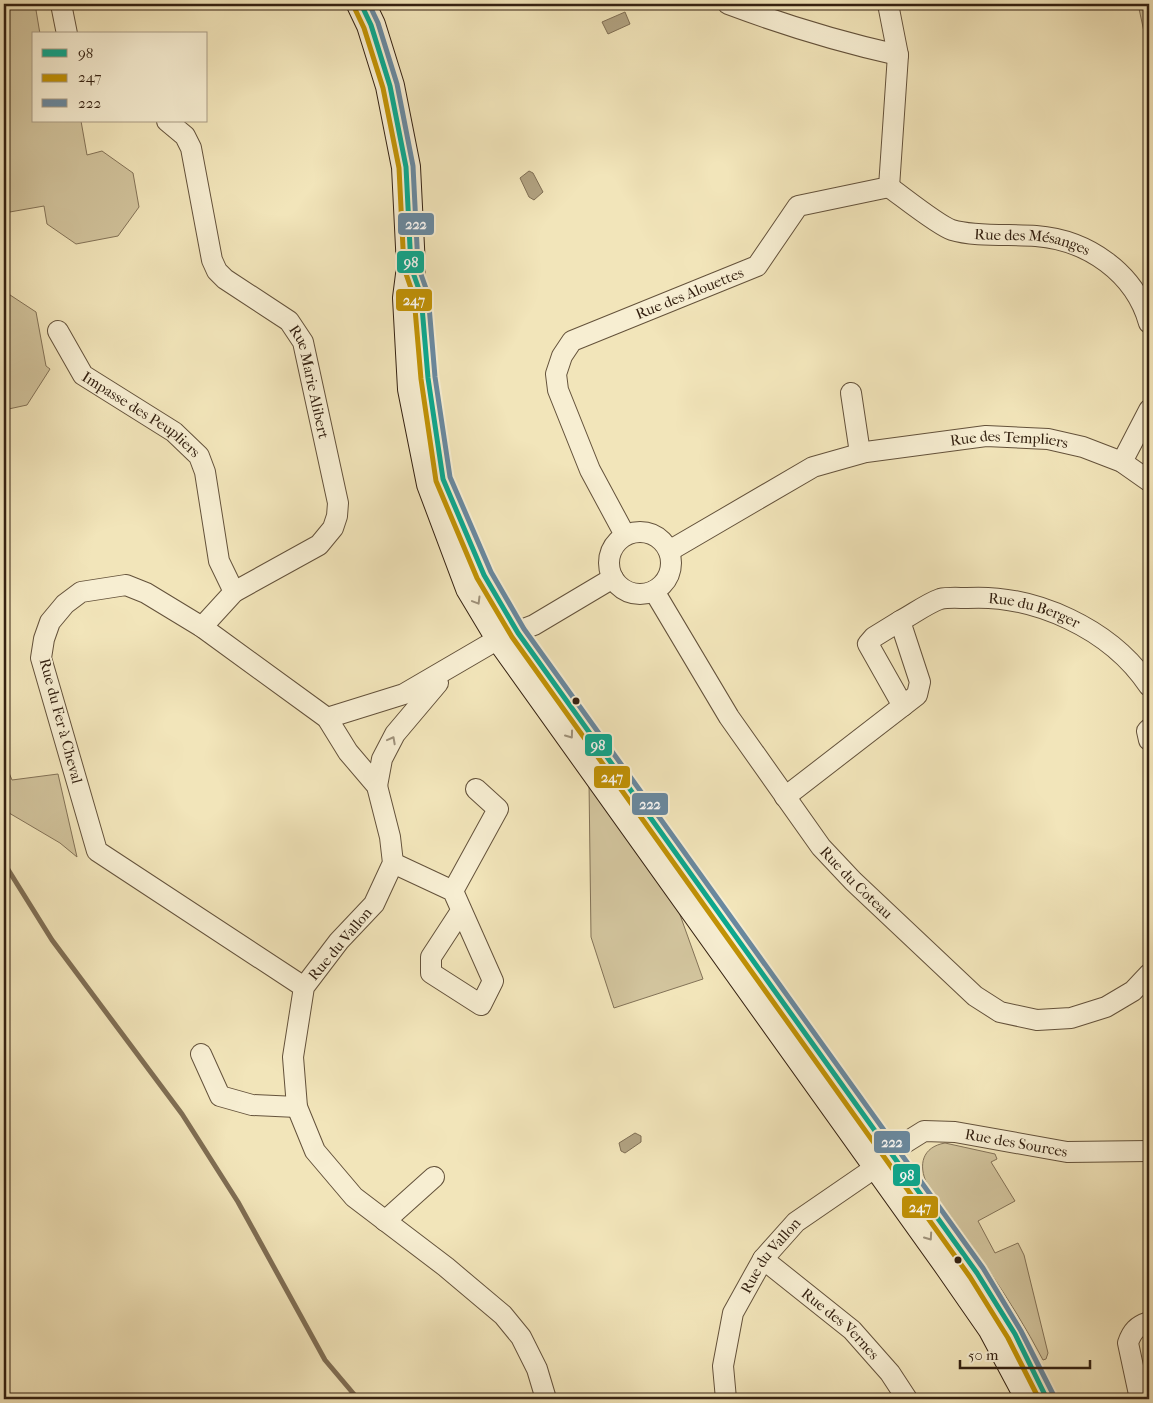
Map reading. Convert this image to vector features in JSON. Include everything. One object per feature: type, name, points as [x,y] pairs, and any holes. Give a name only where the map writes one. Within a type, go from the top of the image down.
[{"type":"main road","points":[[361,4],[371,25],[390,86],[406,167],[412,267],[421,295],[428,378],[444,479],[509,636],[885,1161],[992,1328],[1030,1399]]},
{"type":"main road","points":[[885,1161],[928,1204],[1008,1321],[1047,1399]]},
{"type":"street","points":[[61,4],[67,32]]},
{"type":"street","points":[[728,4],[789,26],[845,43],[898,55]]},
{"type":"street","points":[[888,4],[898,55],[889,187]]},
{"type":"street","name":"Rue Marie Alibert","points":[[168,122],[185,136],[191,148],[212,260],[217,271],[231,283],[289,321],[297,330],[303,342],[338,503],[337,516],[333,528],[319,545],[234,592],[202,627]]},
{"type":"street","name":"Rue des Mésanges","points":[[889,187],[952,230],[1038,236],[1088,249],[1114,267],[1131,285],[1145,310],[1149,323]]},
{"type":"street","name":"Rue des Alouettes","points":[[625,535],[590,470],[558,390],[556,374],[562,356],[572,341],[757,266],[798,206],[889,187]]},
{"type":"street","name":"Impasse des Peupliers","points":[[58,331],[83,376],[174,432],[189,444],[199,456],[205,472],[219,561],[234,592]]},
{"type":"street","points":[[851,393],[860,453]]},
{"type":"street","points":[[1122,462],[1149,410]]},
{"type":"street","name":"Rue des Templiers","points":[[669,550],[813,467],[860,453],[986,436],[1048,439],[1083,447],[1122,462],[1149,481]]},
{"type":"street","points":[[634,532],[652,534],[660,538],[669,550],[671,566],[669,576],[663,585],[654,591],[644,594],[633,594],[623,589],[610,572],[609,556],[612,548],[625,535],[634,532]]},
{"type":"street","points":[[327,718],[404,694],[613,578]]},
{"type":"street","name":"Rue du Fer à Cheval","points":[[304,987],[97,851],[41,658],[44,639],[50,622],[65,604],[81,592],[105,586],[126,584],[146,594],[202,627],[327,718],[348,752],[377,786]]},
{"type":"street","name":"Rue du Coteau","points":[[654,591],[713,692],[821,847],[853,881],[975,996],[1000,1012],[1037,1020],[1071,1018],[1106,1007],[1133,991],[1149,974]]},
{"type":"street","name":"Rue du Berger","points":[[903,706],[868,644],[874,637],[940,599],[977,597],[1010,599],[1066,617],[1092,632],[1115,650],[1149,686]]},
{"type":"street","points":[[785,797],[917,695],[920,682],[900,622]]},
{"type":"street","points":[[453,667],[423,698],[395,734],[382,759],[377,786],[390,837],[393,864],[453,891],[461,911]]},
{"type":"street","points":[[1149,729],[1147,731],[1149,740]]},
{"type":"street","points":[[453,891],[498,810],[476,789]]},
{"type":"street","name":"Rue du Vallon","points":[[393,864],[374,904],[339,941],[304,987],[293,1057],[298,1107],[314,1151],[354,1197],[446,1267],[503,1315],[521,1337],[533,1361],[546,1399]]},
{"type":"street","points":[[202,1054],[220,1096],[252,1105],[298,1107]]},
{"type":"street","name":"Rue des Sources","points":[[885,1161],[900,1146],[924,1131],[955,1132],[1067,1152],[1149,1151]]},
{"type":"street","name":"Rue du Vallon","points":[[726,1399],[724,1366],[733,1313],[763,1259],[796,1222],[885,1161]]},
{"type":"street","points":[[385,1221],[434,1177]]},
{"type":"street","name":"Rue des Vernes","points":[[763,1259],[852,1330],[890,1373],[907,1399]]},
{"type":"street","points":[[1140,1399],[1128,1343],[1132,1334],[1139,1326],[1149,1322]]},
{"type":"shaded area","points":[[4,4],[35,4],[40,32],[32,32],[32,122],[81,122],[87,155],[102,151],[133,173],[139,207],[118,236],[76,244],[47,224],[44,206],[4,213]]},
{"type":"shaded area","points":[[1138,4],[1149,4],[1149,55]]},
{"type":"shaded area","points":[[625,12],[630,24],[608,34],[602,22]]},
{"type":"shaded area","points":[[529,171],[533,173],[543,192],[534,200],[529,197],[520,178]]},
{"type":"shaded area","points":[[4,291],[36,312],[46,366],[50,369],[27,405],[4,410]]},
{"type":"shaded area","points":[[4,761],[12,780],[58,774],[77,857],[60,843],[4,810]]},
{"type":"shaded area","points":[[589,782],[679,912],[703,979],[614,1008],[591,937]]},
{"type":"shaded area","points":[[635,1133],[641,1136],[641,1142],[625,1153],[621,1151],[619,1143]]},
{"type":"shaded area","points":[[945,1143],[995,1154],[997,1159],[991,1162],[1015,1201],[978,1221],[995,1253],[1018,1243],[1024,1255],[1048,1353],[1046,1359],[1043,1360],[1003,1292],[927,1184],[923,1170],[924,1158],[931,1148]]},
{"type":"waterway","points":[[4,863],[52,940],[182,1114],[238,1202],[325,1360],[358,1399]]},
{"type":"transit line","name":"98","points":[[361,4],[371,25],[390,86],[406,167],[411,267],[421,295],[428,378],[443,479],[484,575],[518,633],[977,1273],[1015,1334],[1047,1399]]},
{"type":"transit line","name":"222","points":[[369,4],[378,23],[397,84],[413,166],[418,266],[428,294],[435,377],[450,477],[491,572],[524,629],[983,1268],[1021,1331],[1054,1396]]},
{"type":"transit line","name":"247","points":[[354,7],[364,28],[383,88],[399,168],[404,268],[414,297],[421,379],[436,481],[477,578],[512,637],[970,1277],[1008,1338],[1039,1399]]}]
